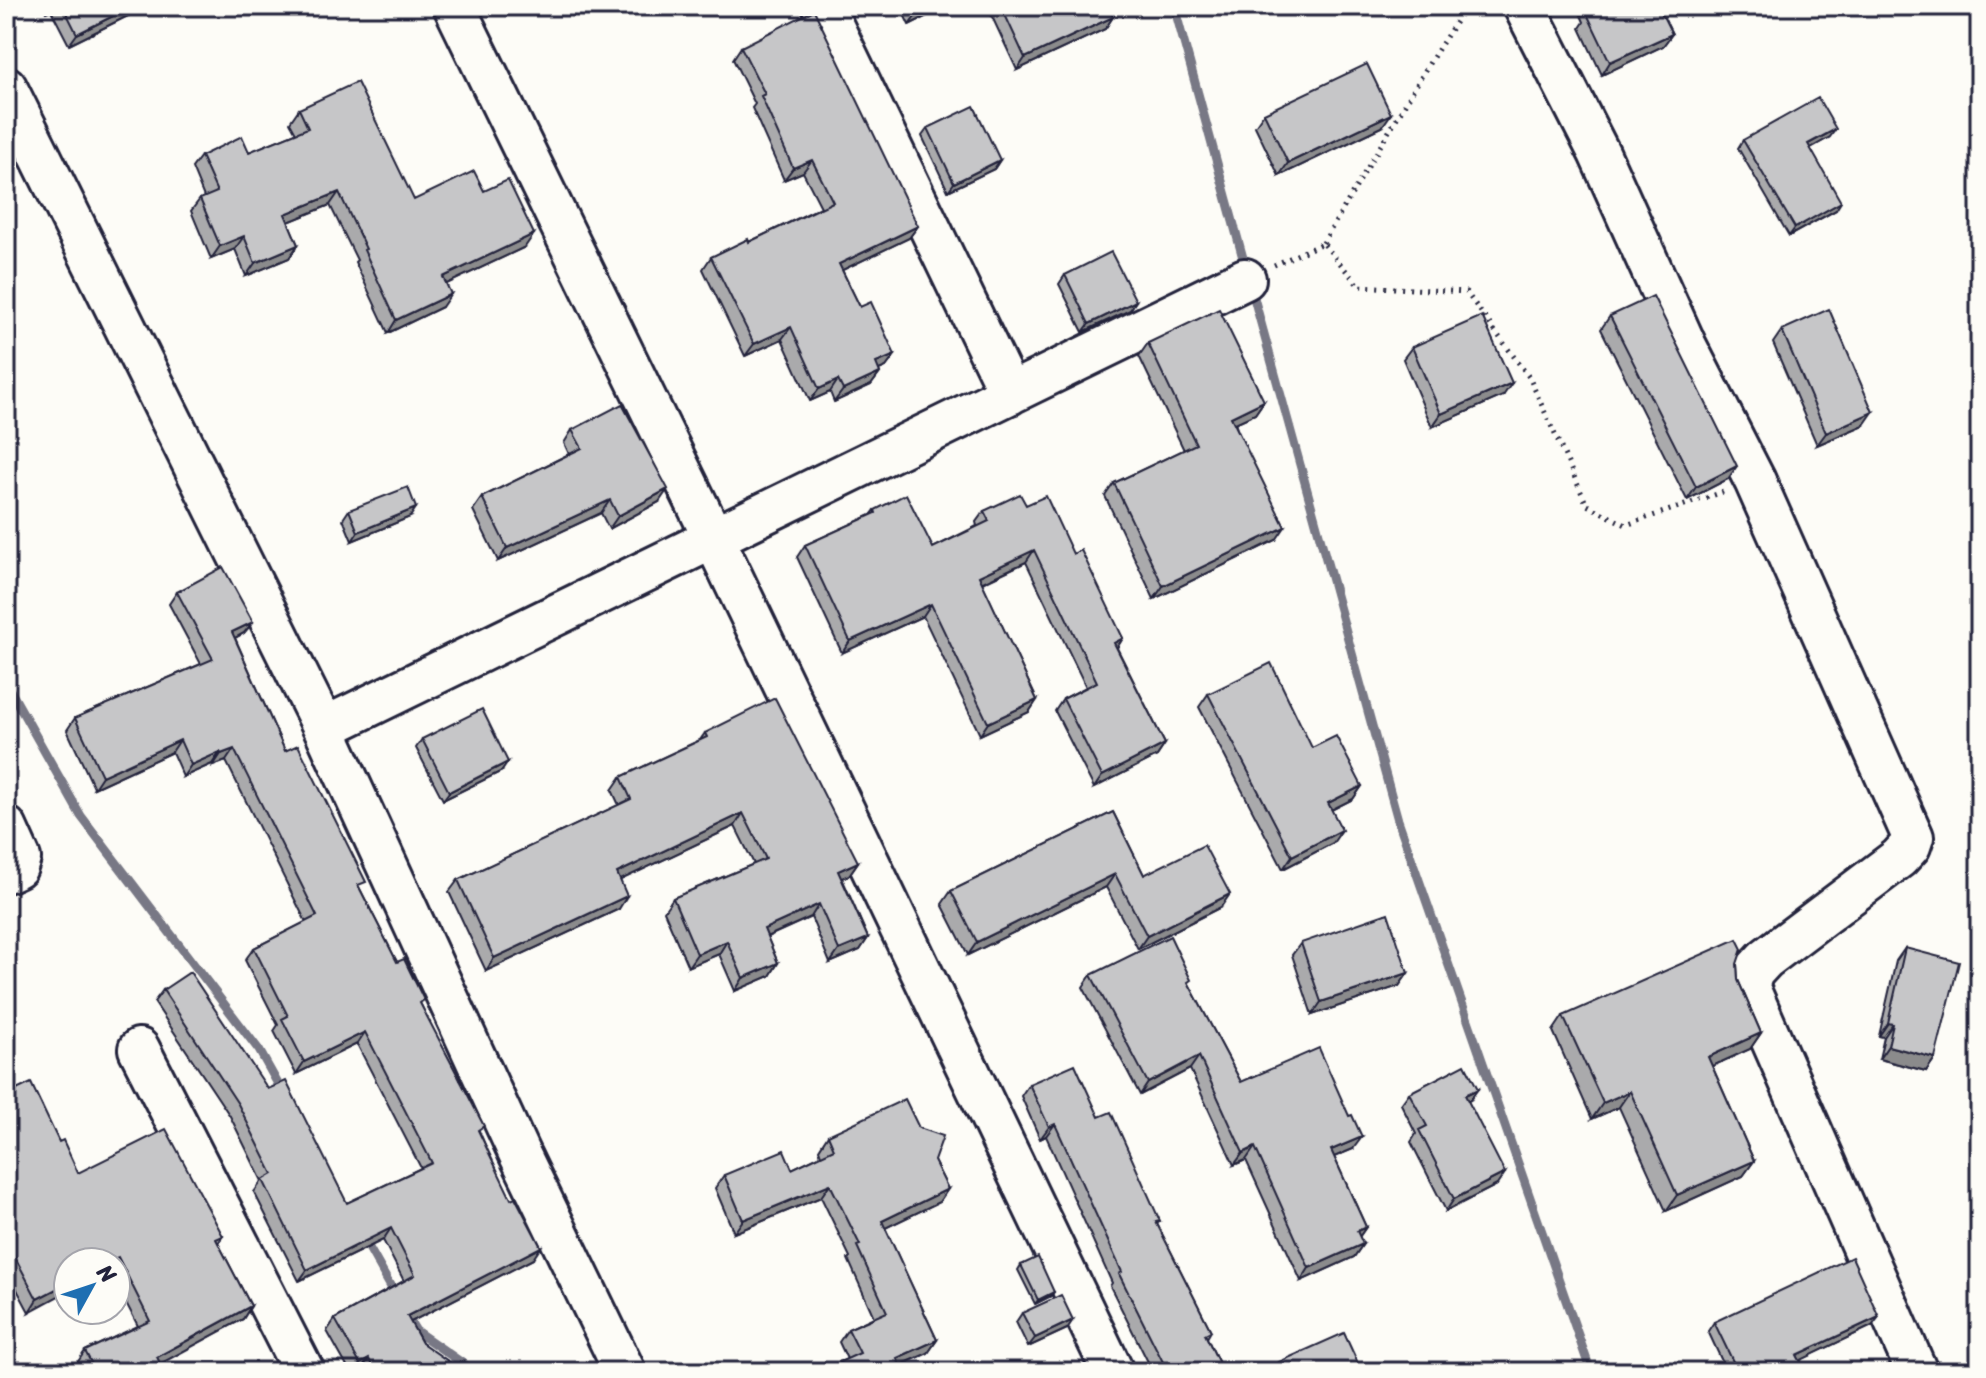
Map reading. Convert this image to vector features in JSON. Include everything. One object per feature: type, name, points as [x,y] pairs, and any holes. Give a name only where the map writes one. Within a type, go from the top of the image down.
[{"type":"street","points":[[454,6],[714,539],[1113,1372]]},
{"type":"street","points":[[823,6],[1010,394]]},
{"type":"street","points":[[1524,6],[1599,153],[1686,346],[1755,481],[1913,837],[1910,846],[1899,858],[1765,959],[1753,972],[1748,986],[1917,1372]]},
{"type":"street","points":[[6,87],[324,728],[519,1153],[625,1372]]},
{"type":"street","points":[[324,728],[1245,279]]},
{"type":"street","points":[[6,827],[20,858],[17,867],[6,872]]},
{"type":"street","points":[[139,1049],[304,1372]]},
{"type":"path","points":[[1245,279],[1323,243],[1466,6]]},
{"type":"path","points":[[1323,243],[1359,286],[1466,292],[1529,377],[1587,505],[1626,525],[1755,481]]},
{"type":"building","points":[[63,6],[133,6],[77,34]]},
{"type":"building","points":[[914,6],[932,6],[918,13]]},
{"type":"building","points":[[1001,6],[1108,6],[1113,17],[1025,58]]},
{"type":"building","points":[[1590,6],[1658,6],[1672,34],[1610,62],[1588,16],[1594,13]]},
{"type":"building","points":[[814,10],[918,226],[839,264],[860,307],[871,302],[895,355],[876,363],[880,373],[843,390],[838,380],[819,389],[791,327],[754,344],[711,257],[833,202],[812,160],[793,168],[761,96],[765,94],[741,47]]},
{"type":"building","points":[[1367,64],[1391,114],[1288,163],[1264,113]]},
{"type":"building","points":[[357,82],[414,200],[474,171],[484,191],[508,180],[534,234],[443,277],[451,294],[396,320],[339,192],[285,214],[298,245],[255,263],[244,236],[220,246],[200,199],[217,192],[201,156],[242,136],[249,152],[308,128],[299,109]]},
{"type":"building","points":[[1818,98],[1836,129],[1808,144],[1841,202],[1795,228],[1743,140]]},
{"type":"building","points":[[974,106],[1000,160],[954,183],[928,128]]},
{"type":"building","points":[[1111,252],[1136,301],[1089,324],[1065,275]]},
{"type":"building","points":[[1653,296],[1737,466],[1696,487],[1610,316]]},
{"type":"building","points":[[1219,309],[1264,401],[1231,417],[1285,527],[1163,586],[1114,483],[1196,444],[1148,343]]},
{"type":"building","points":[[1829,309],[1873,412],[1826,433],[1782,330]]},
{"type":"building","points":[[1482,316],[1512,383],[1441,414],[1412,347]]},
{"type":"building","points":[[622,404],[668,489],[618,516],[610,500],[507,548],[482,497],[582,448],[572,430]]},
{"type":"building","points":[[408,487],[416,508],[358,532],[349,510]]},
{"type":"building","points":[[906,494],[933,548],[989,521],[984,511],[1020,494],[1026,505],[1046,496],[1073,554],[1081,550],[1123,638],[1114,643],[1165,744],[1102,776],[1063,699],[1097,682],[1034,550],[979,576],[1037,700],[988,723],[931,604],[850,641],[805,545],[876,513],[875,510]]},
{"type":"building","points":[[223,567],[253,622],[232,632],[285,751],[298,745],[366,882],[358,885],[397,962],[404,959],[424,1000],[420,1003],[484,1126],[478,1130],[511,1199],[515,1197],[541,1247],[407,1316],[422,1343],[458,1368],[451,1372],[375,1372],[369,1359],[360,1364],[335,1319],[415,1275],[391,1228],[307,1270],[263,1180],[273,1174],[238,1104],[163,990],[190,972],[268,1089],[286,1081],[347,1203],[432,1163],[365,1032],[304,1062],[282,1019],[288,1016],[254,948],[317,916],[234,749],[191,765],[180,740],[102,776],[75,718],[213,659],[177,592]]},
{"type":"building","points":[[1271,663],[1312,748],[1336,736],[1362,786],[1328,803],[1342,830],[1292,856],[1208,694]]},
{"type":"building","points":[[775,698],[858,862],[838,871],[868,938],[839,950],[819,904],[764,929],[778,963],[743,978],[727,941],[697,954],[673,898],[766,859],[743,813],[617,873],[627,896],[494,958],[458,880],[631,799],[621,777],[707,737],[705,733]]},
{"type":"building","points":[[482,709],[508,762],[449,792],[422,739]]},
{"type":"building","points":[[1113,812],[1144,875],[1204,845],[1230,894],[1147,936],[1115,874],[977,942],[951,891]]},
{"type":"building","points":[[1388,913],[1408,973],[1321,1002],[1301,943]]},
{"type":"building","points":[[1170,936],[1191,980],[1188,982],[1241,1082],[1319,1048],[1349,1116],[1352,1115],[1362,1137],[1331,1150],[1366,1227],[1357,1231],[1363,1244],[1309,1268],[1255,1147],[1243,1153],[1199,1056],[1148,1083],[1091,975]]},
{"type":"building","points":[[1737,939],[1742,949],[1737,964],[1738,980],[1761,1033],[1708,1057],[1754,1161],[1677,1195],[1630,1091],[1603,1103],[1563,1016]]},
{"type":"building","points":[[1905,948],[1959,962],[1935,1058],[1888,1046],[1893,1024],[1888,1023]]},
{"type":"building","points":[[1075,1064],[1099,1117],[1111,1112],[1160,1221],[1156,1222],[1211,1331],[1205,1334],[1223,1372],[1154,1372],[1165,1366],[1119,1274],[1122,1272],[1055,1124],[1049,1127],[1029,1084]]},
{"type":"building","points":[[1465,1064],[1478,1089],[1465,1095],[1505,1173],[1454,1199],[1419,1130],[1427,1126],[1409,1093]]},
{"type":"building","points":[[31,1083],[59,1142],[63,1140],[78,1173],[166,1129],[223,1236],[216,1239],[251,1306],[157,1357],[164,1372],[96,1372],[85,1351],[150,1321],[132,1285],[132,1246],[52,1246],[52,1291],[37,1299],[6,1240],[6,1095]]},
{"type":"building","points":[[905,1099],[919,1128],[943,1136],[934,1161],[948,1189],[882,1221],[937,1340],[897,1358],[903,1372],[845,1372],[840,1362],[860,1353],[848,1329],[887,1312],[857,1246],[860,1245],[830,1184],[743,1220],[724,1175],[784,1150],[792,1169],[834,1149],[828,1135]]},
{"type":"building","points":[[1038,1257],[1054,1292],[1038,1300],[1021,1265]]},
{"type":"building","points":[[1852,1257],[1879,1317],[1797,1355],[1806,1372],[1738,1372],[1714,1322]]},
{"type":"building","points":[[1061,1295],[1073,1320],[1035,1338],[1022,1313]]},
{"type":"building","points":[[1344,1333],[1362,1372],[1284,1372],[1279,1362]]},
{"type":"building","points":[[6,1349],[17,1372],[6,1372]]},
{"type":"waterway","points":[[1174,6],[1246,269]]},
{"type":"waterway","points":[[1251,287],[1398,820],[1591,1372]]},
{"type":"waterway","points":[[6,683],[81,816],[259,1050],[283,1093]]},
{"type":"waterway","points":[[364,1239],[396,1296]]},
{"type":"waterway","points":[[405,1313],[416,1331],[475,1372]]}]
